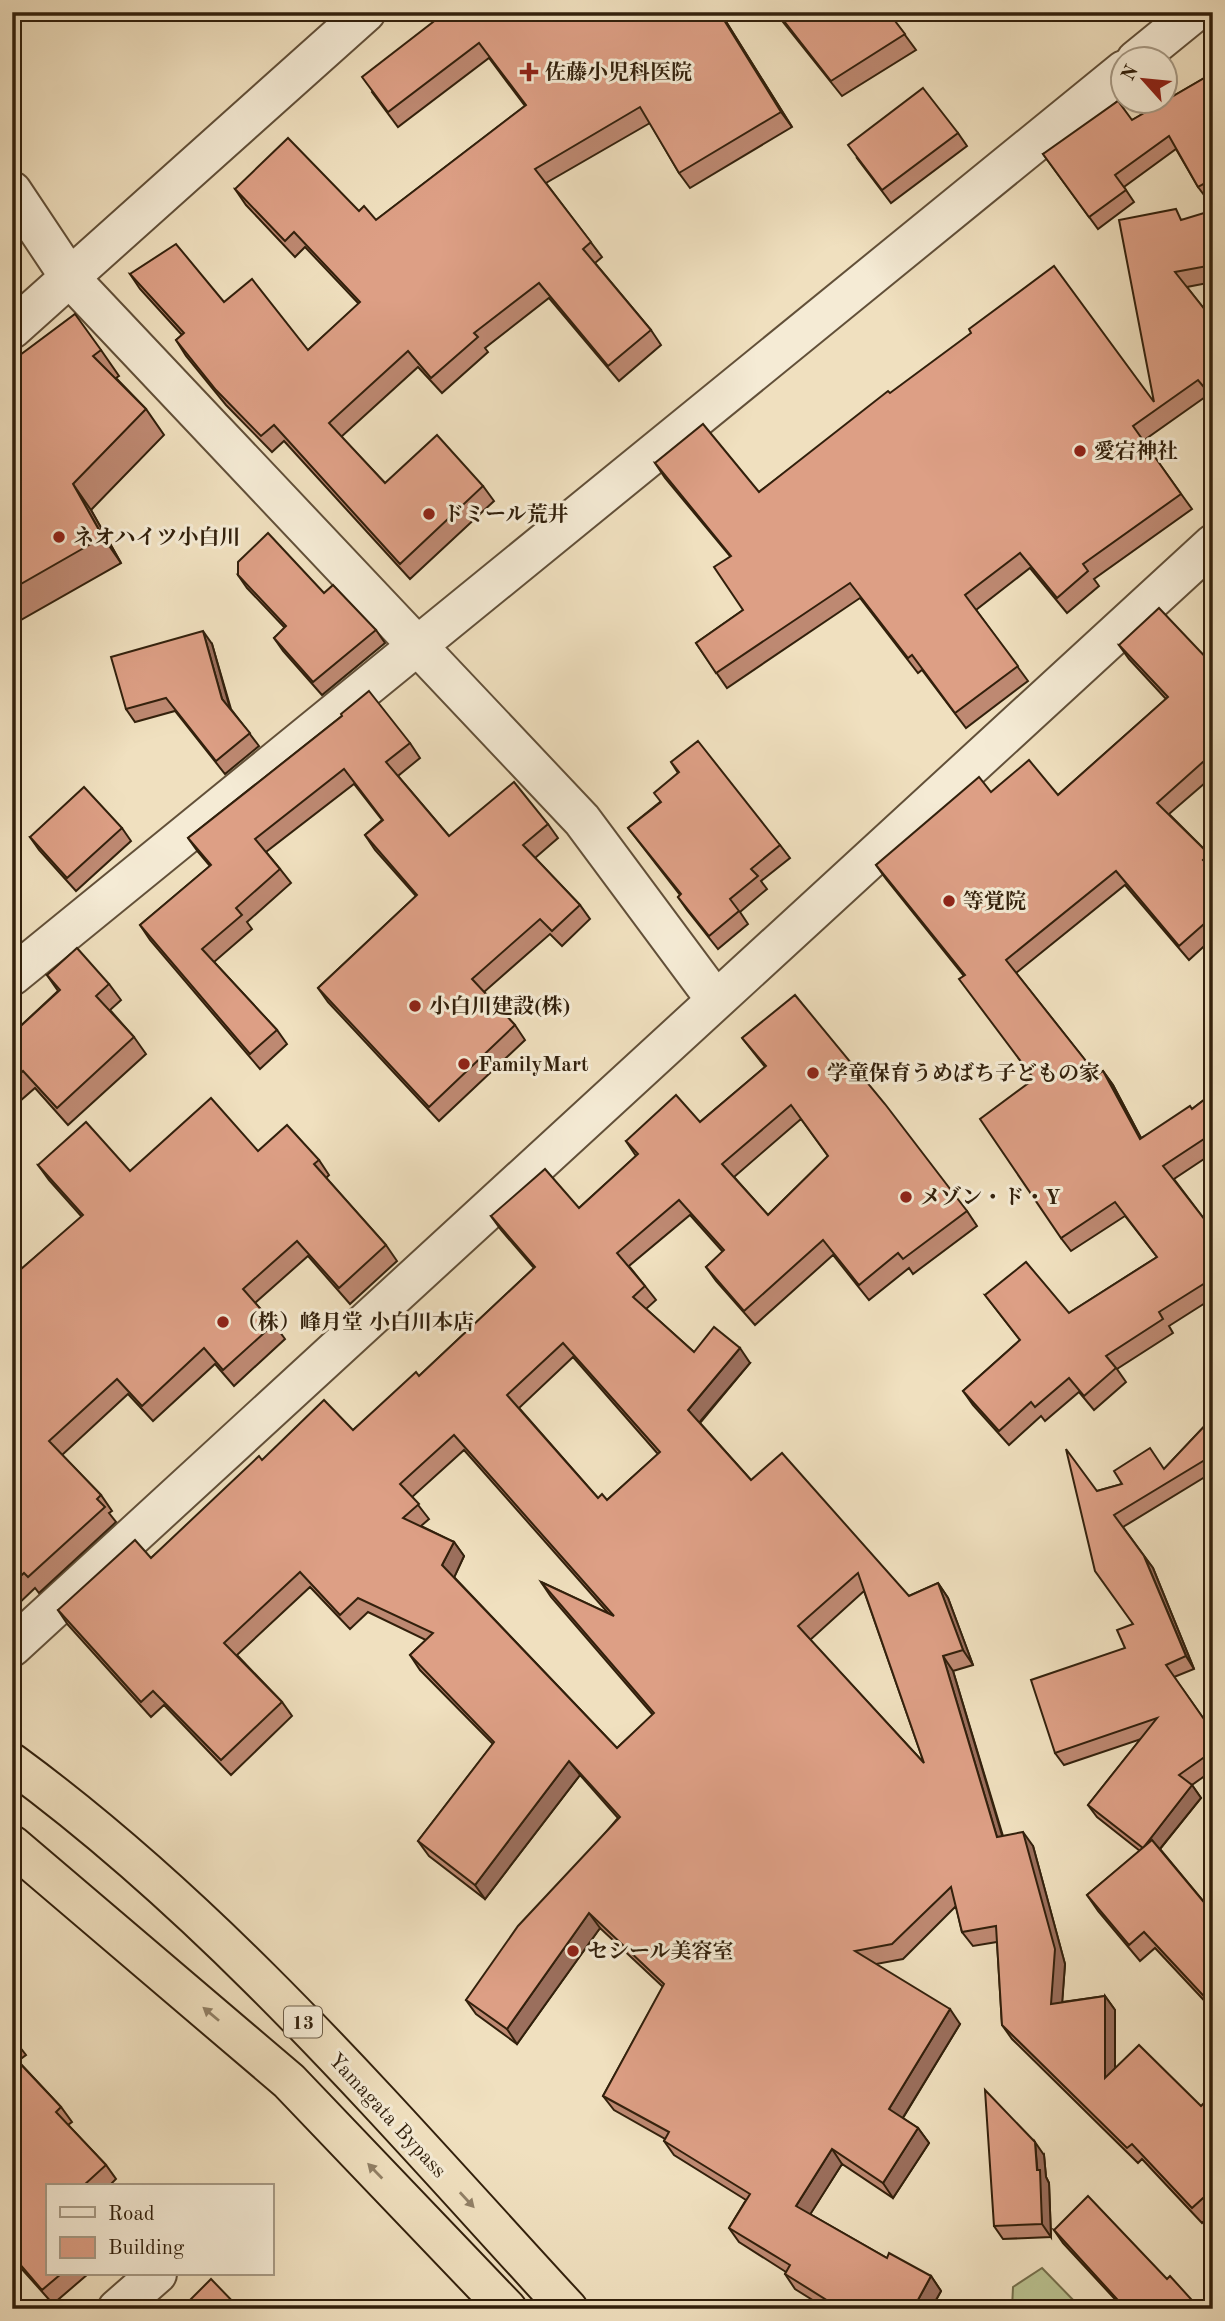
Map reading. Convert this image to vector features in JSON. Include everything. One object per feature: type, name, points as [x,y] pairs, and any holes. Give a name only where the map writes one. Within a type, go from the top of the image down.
[{"type":"highway","points":[[12,1734],[194,1896],[257,1973]]},
{"type":"highway","name":"Yamagata Bypass","points":[[12,1763],[62,1799],[257,1973],[568,2309]]},
{"type":"highway","name":"13","points":[[14,1847],[289,2081],[507,2309]]},
{"type":"street","points":[[12,329],[366,12]]},
{"type":"street","points":[[1153,46],[1195,12]]},
{"type":"street","points":[[12,976],[1110,80]]},
{"type":"street","points":[[12,191],[70,278],[582,820],[715,999]]},
{"type":"street","points":[[12,1647],[1213,544]]},
{"type":"street","points":[[117,2309],[155,2276]]},
{"type":"green space","points":[[1042,2268],[1082,2309],[1012,2309],[1013,2287]]},
{"type":"building","points":[[446,12],[719,12],[781,112],[679,173],[640,107],[535,169],[591,242],[583,249],[651,330],[608,366],[539,283],[474,333],[478,337],[431,378],[408,351],[329,423],[385,483],[437,435],[483,486],[400,564],[274,425],[261,436],[216,390],[176,340],[184,333],[130,274],[176,244],[224,302],[252,279],[308,350],[360,302],[294,232],[285,241],[235,189],[288,138],[359,211],[364,206],[376,220],[526,105],[479,43],[388,112],[362,77]]},
{"type":"building","points":[[777,12],[888,12],[905,34],[831,81]]},
{"type":"building","points":[[1213,73],[1213,179],[1198,187],[1169,136],[1115,175],[1126,190],[1089,217],[1043,154],[1110,107],[1110,116],[1129,116],[1132,120],[1139,116],[1180,116],[1180,92]]},
{"type":"building","points":[[923,88],[958,133],[882,190],[848,145]]},
{"type":"building","points":[[1176,209],[1181,220],[1204,213],[1213,256],[1213,265],[1175,272],[1213,320],[1213,398],[1198,380],[1133,426],[1181,494],[1083,564],[1088,571],[1057,598],[1020,553],[965,595],[1018,666],[955,713],[912,655],[908,658],[850,583],[716,673],[696,643],[743,610],[714,567],[731,556],[655,463],[703,424],[759,492],[888,391],[890,393],[971,333],[969,329],[1054,266],[1154,402],[1119,220]]},
{"type":"building","points":[[75,314],[101,350],[93,356],[146,409],[73,484],[103,537],[12,589],[12,361]]},
{"type":"building","points":[[268,533],[324,593],[333,585],[376,630],[313,682],[274,638],[286,626],[238,575],[238,562]]},
{"type":"building","points":[[1159,608],[1213,665],[1213,753],[1157,803],[1209,854],[1203,860],[1211,868],[1205,874],[1213,883],[1206,891],[1213,899],[1213,916],[1179,946],[1116,871],[1006,960],[1097,1075],[1103,1071],[1140,1139],[1190,1106],[1192,1109],[1213,1093],[1213,1133],[1163,1166],[1205,1220],[1213,1216],[1213,1278],[1159,1312],[1163,1319],[1106,1356],[1116,1368],[1084,1396],[1069,1378],[1035,1407],[1031,1402],[999,1431],[963,1391],[1020,1340],[985,1295],[1026,1262],[1069,1313],[1157,1257],[1115,1202],[1061,1238],[980,1119],[1034,1079],[959,979],[965,975],[876,865],[979,777],[991,792],[1029,760],[1058,795],[1168,697],[1119,645]]},
{"type":"building","points":[[203,631],[222,699],[250,733],[216,761],[166,698],[126,709],[111,657]]},
{"type":"building","points":[[369,691],[410,743],[386,762],[449,836],[514,782],[548,824],[523,845],[580,905],[552,931],[540,919],[472,979],[515,1025],[429,1107],[318,988],[417,895],[365,835],[383,820],[344,769],[255,839],[280,869],[236,908],[242,915],[202,949],[277,1030],[250,1054],[140,925],[211,865],[188,838],[342,716],[341,714]]},
{"type":"building","points":[[698,741],[780,845],[751,869],[758,876],[730,899],[739,911],[709,936],[678,897],[681,894],[628,828],[661,802],[654,793],[679,772],[671,762]]},
{"type":"building","points":[[84,787],[122,828],[67,878],[30,837]]},
{"type":"building","points":[[77,948],[109,984],[96,996],[134,1037],[57,1108],[23,1071],[12,1081],[12,1034],[60,990],[47,975]]},
{"type":"building","points":[[795,995],[885,1104],[967,1211],[903,1259],[898,1253],[859,1285],[823,1240],[744,1311],[706,1267],[724,1250],[679,1200],[617,1253],[645,1286],[633,1297],[694,1352],[714,1327],[740,1348],[688,1410],[751,1480],[782,1453],[909,1596],[938,1583],[963,1650],[943,1656],[997,1837],[1023,1832],[1055,1949],[1051,2004],[1105,1996],[1105,2078],[1139,2045],[1201,2106],[1207,2100],[1213,2105],[1213,2189],[1192,2208],[1132,2144],[1127,2148],[1002,2025],[996,1926],[962,1932],[951,1887],[892,1944],[855,1951],[950,2009],[889,2109],[918,2128],[883,2183],[832,2149],[796,2206],[887,2258],[889,2253],[931,2276],[913,2309],[841,2309],[785,2274],[790,2265],[729,2228],[750,2194],[664,2141],[669,2132],[603,2096],[664,1984],[589,1913],[507,2029],[466,2000],[518,1926],[620,1817],[569,1761],[475,1885],[418,1841],[494,1742],[410,1655],[433,1633],[358,1598],[340,1615],[300,1572],[224,1643],[282,1702],[221,1760],[153,1691],[141,1702],[58,1610],[135,1540],[151,1558],[259,1456],[262,1460],[324,1400],[353,1430],[416,1372],[419,1376],[535,1267],[491,1216],[545,1169],[579,1208],[638,1154],[626,1141],[676,1095],[700,1122],[766,1066],[742,1038]],"holes":[[[791,1105],[828,1156],[768,1215],[722,1164]],[[563,1343],[660,1452],[607,1500],[602,1494],[598,1498],[507,1395]],[[454,1435],[614,1616],[541,1582],[654,1713],[617,1748],[442,1565],[454,1542],[403,1518],[419,1504],[400,1484]],[[858,1573],[924,1763],[798,1626]]]},
{"type":"building","points":[[211,1098],[258,1151],[287,1125],[319,1160],[314,1164],[386,1245],[339,1288],[297,1241],[243,1289],[274,1324],[223,1370],[204,1348],[142,1406],[117,1379],[49,1441],[101,1495],[97,1499],[105,1507],[28,1577],[24,1573],[12,1584],[12,1277],[83,1215],[38,1165],[86,1122],[130,1171]]},
{"type":"building","points":[[1213,1417],[1213,1455],[1114,1515],[1144,1556],[1186,1656],[1166,1665],[1213,1732],[1213,1751],[1179,1775],[1192,1785],[1143,1848],[1088,1805],[1157,1718],[1055,1753],[1031,1680],[1125,1648],[1117,1630],[1133,1624],[1095,1571],[1066,1449],[1097,1491],[1122,1484],[1114,1471],[1150,1448],[1164,1469]]},
{"type":"building","points":[[1152,1840],[1208,1907],[1213,1903],[1213,2006],[1144,1932],[1129,1945],[1087,1895]]},
{"type":"building","points":[[12,2055],[61,2107],[56,2112],[106,2165],[85,2184],[46,2184],[46,2276],[59,2276],[42,2290],[12,2255]]},
{"type":"building","points":[[985,2090],[1035,2142],[1037,2170],[1040,2170],[1042,2224],[994,2226]]},
{"type":"building","points":[[1088,2196],[1167,2279],[1170,2276],[1200,2309],[1126,2309],[1054,2230]]},
{"type":"building","points":[[211,2279],[240,2309],[181,2309]]},
{"type":"place","name":"佐藤小児科医院","points":[[529,72]]},
{"type":"place","name":"愛宕神社","points":[[1080,451]]},
{"type":"place","name":"ドミール荒井","points":[[429,514]]},
{"type":"place","name":"ネオハイツ小白川","points":[[59,537]]},
{"type":"place","name":"等覚院","points":[[949,901]]},
{"type":"place","name":"小白川建設(株)","points":[[415,1006]]},
{"type":"place","name":"FamilyMart","points":[[464,1064]]},
{"type":"place","name":"学童保育うめばち子どもの家","points":[[813,1073]]},
{"type":"place","name":"メゾン・ド・Y","points":[[906,1197]]},
{"type":"place","name":"（株）峰月堂 小白川本店","points":[[223,1322]]},
{"type":"place","name":"セシール美容室","points":[[573,1951]]}]
